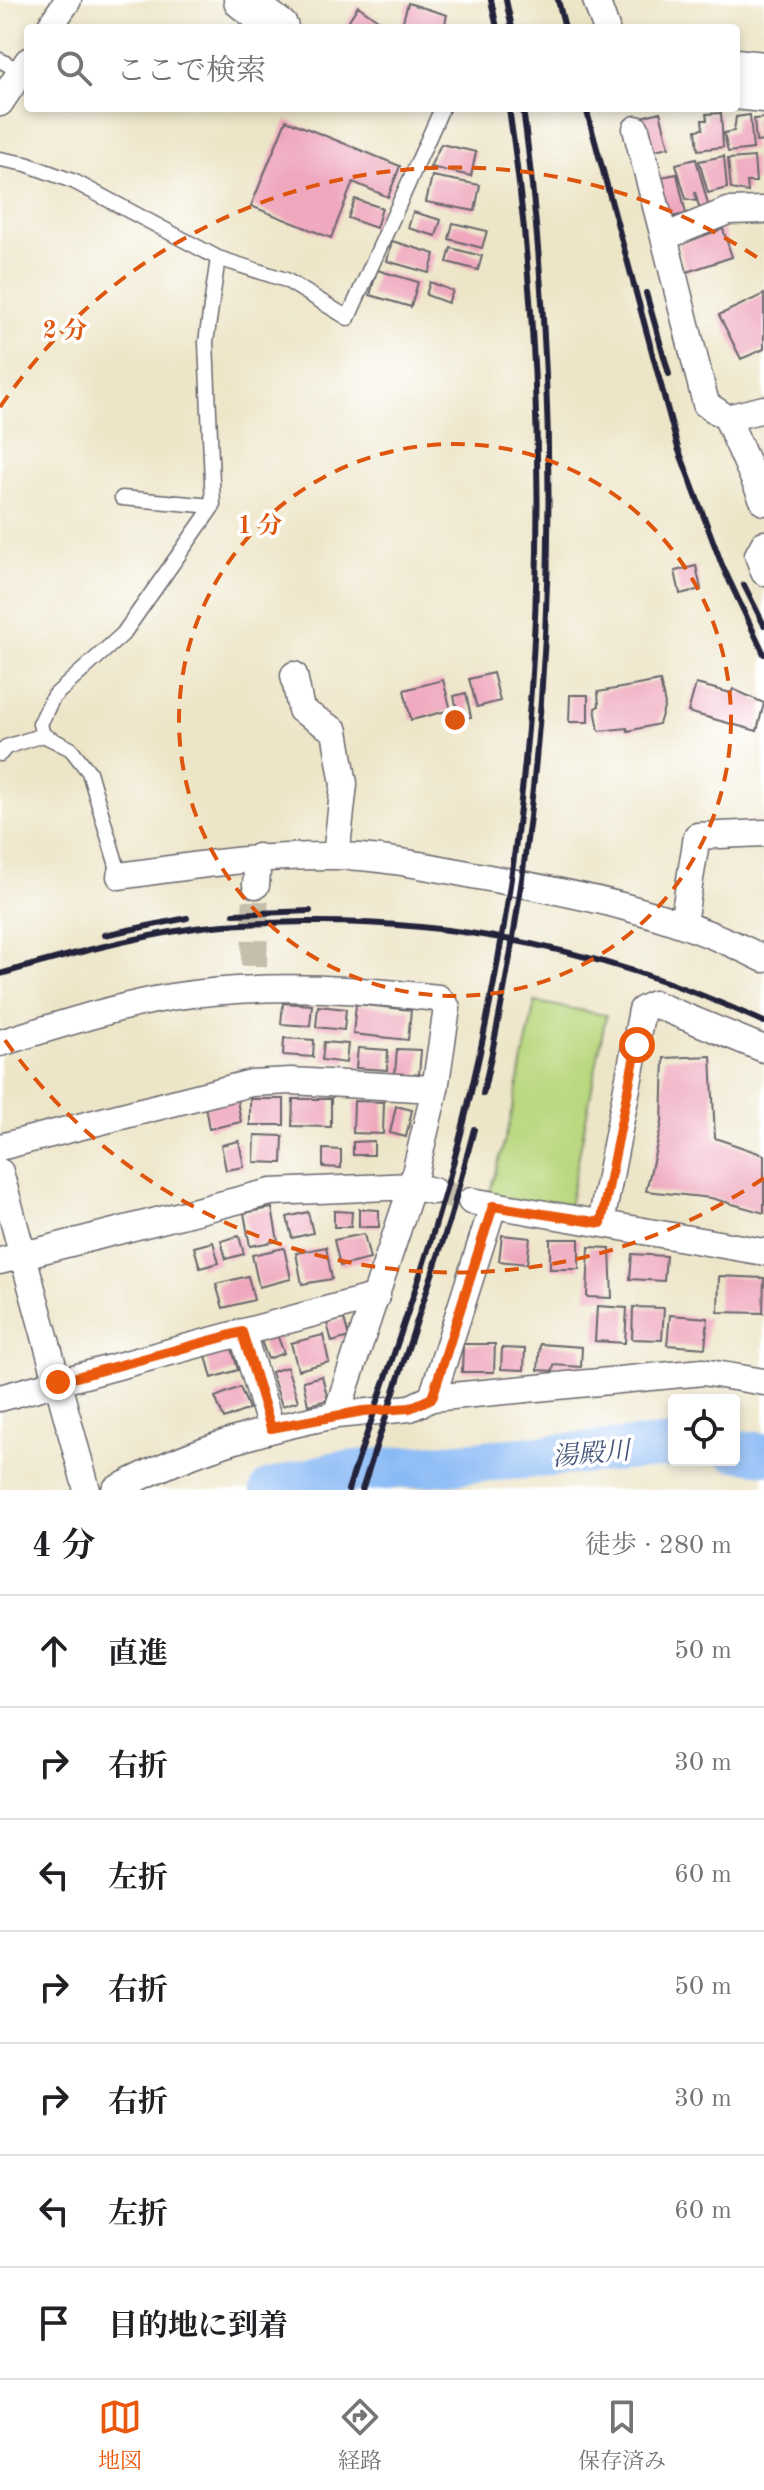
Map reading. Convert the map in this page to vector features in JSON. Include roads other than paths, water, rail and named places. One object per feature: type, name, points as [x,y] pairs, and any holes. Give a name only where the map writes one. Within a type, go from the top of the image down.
[{"type":"main road","points":[[243,0],[274,24]]},
{"type":"main road","points":[[740,90],[764,93]]},
{"type":"street","points":[[52,24],[68,0]]},
{"type":"street","points":[[596,0],[605,24]]},
{"type":"street","points":[[740,62],[764,65]]},
{"type":"street","points":[[0,103],[16,64]]},
{"type":"street","points":[[636,129],[706,404],[727,418],[764,502]]},
{"type":"street","points":[[664,237],[728,211],[764,210]]},
{"type":"street","points":[[727,418],[764,409]]},
{"type":"street","points":[[764,544],[758,555],[764,572]]},
{"type":"street","points":[[294,675],[301,710],[335,731],[344,784],[336,856]]},
{"type":"street","points":[[683,923],[697,836],[764,833]]},
{"type":"street","points":[[120,876],[258,857],[336,856],[522,883],[613,902],[683,923],[764,959]]},
{"type":"street","points":[[256,885],[258,857]]},
{"type":"street","points":[[0,1043],[123,1007],[254,977],[303,986],[438,998],[447,1008],[422,1189],[377,1296],[336,1415]]},
{"type":"street","points":[[601,1223],[642,1010],[654,1004],[764,1049]]},
{"type":"street","points":[[0,1147],[251,1083],[291,1081],[435,1089]]},
{"type":"street","points":[[0,1172],[11,1258],[58,1382],[87,1490]]},
{"type":"street","points":[[11,1258],[271,1192],[422,1189]]},
{"type":"street","points":[[432,1398],[482,1204],[764,1252]]},
{"type":"street","points":[[0,1398],[377,1296]]},
{"type":"street","points":[[242,1332],[271,1428]]},
{"type":"street","points":[[115,1490],[211,1446],[271,1428],[336,1415],[410,1408],[432,1398],[703,1372],[764,1382]]},
{"type":"lane","points":[[0,159],[26,164],[75,182],[218,258],[286,280],[348,318],[440,112]]},
{"type":"lane","points":[[43,735],[40,724],[53,697],[123,634],[213,506],[206,342],[218,258]]},
{"type":"lane","points":[[122,498],[213,506]]},
{"type":"lane","points":[[0,754],[6,747],[43,735],[71,749],[89,772],[120,876]]},
{"type":"waterway","name":"湯殿川","points":[[271,1490],[332,1473],[668,1446]]},
{"type":"waterway","name":"湯殿川","points":[[740,1451],[764,1454]]},
{"type":"tunnel","points":[[254,966],[256,885]]},
{"type":"tunnel","points":[[433,1191],[471,1201]]},
{"type":"railway","points":[[491,0],[496,24]]},
{"type":"railway","points":[[506,0],[511,24]]},
{"type":"railway","points":[[558,0],[564,24]]},
{"type":"railway","points":[[348,1490],[412,1299],[456,1154],[494,983],[514,860],[527,735],[535,609],[537,483],[534,357],[524,232],[509,112]]},
{"type":"railway","points":[[483,1094],[507,972],[526,849],[539,726],[546,603],[548,479],[545,356],[537,232],[523,112]]},
{"type":"railway","points":[[587,112],[678,448],[722,565],[764,654]]},
{"type":"railway","points":[[646,293],[669,374]]},
{"type":"railway","points":[[744,585],[764,625]]},
{"type":"railway","points":[[234,914],[310,911]]},
{"type":"railway","points":[[104,935],[187,918]]},
{"type":"railway","points":[[0,974],[121,942],[195,928],[264,923],[365,923],[482,935],[597,960],[653,977],[764,1022]]},
{"type":"railway","points":[[362,1490],[451,1216],[474,1129]]}]
